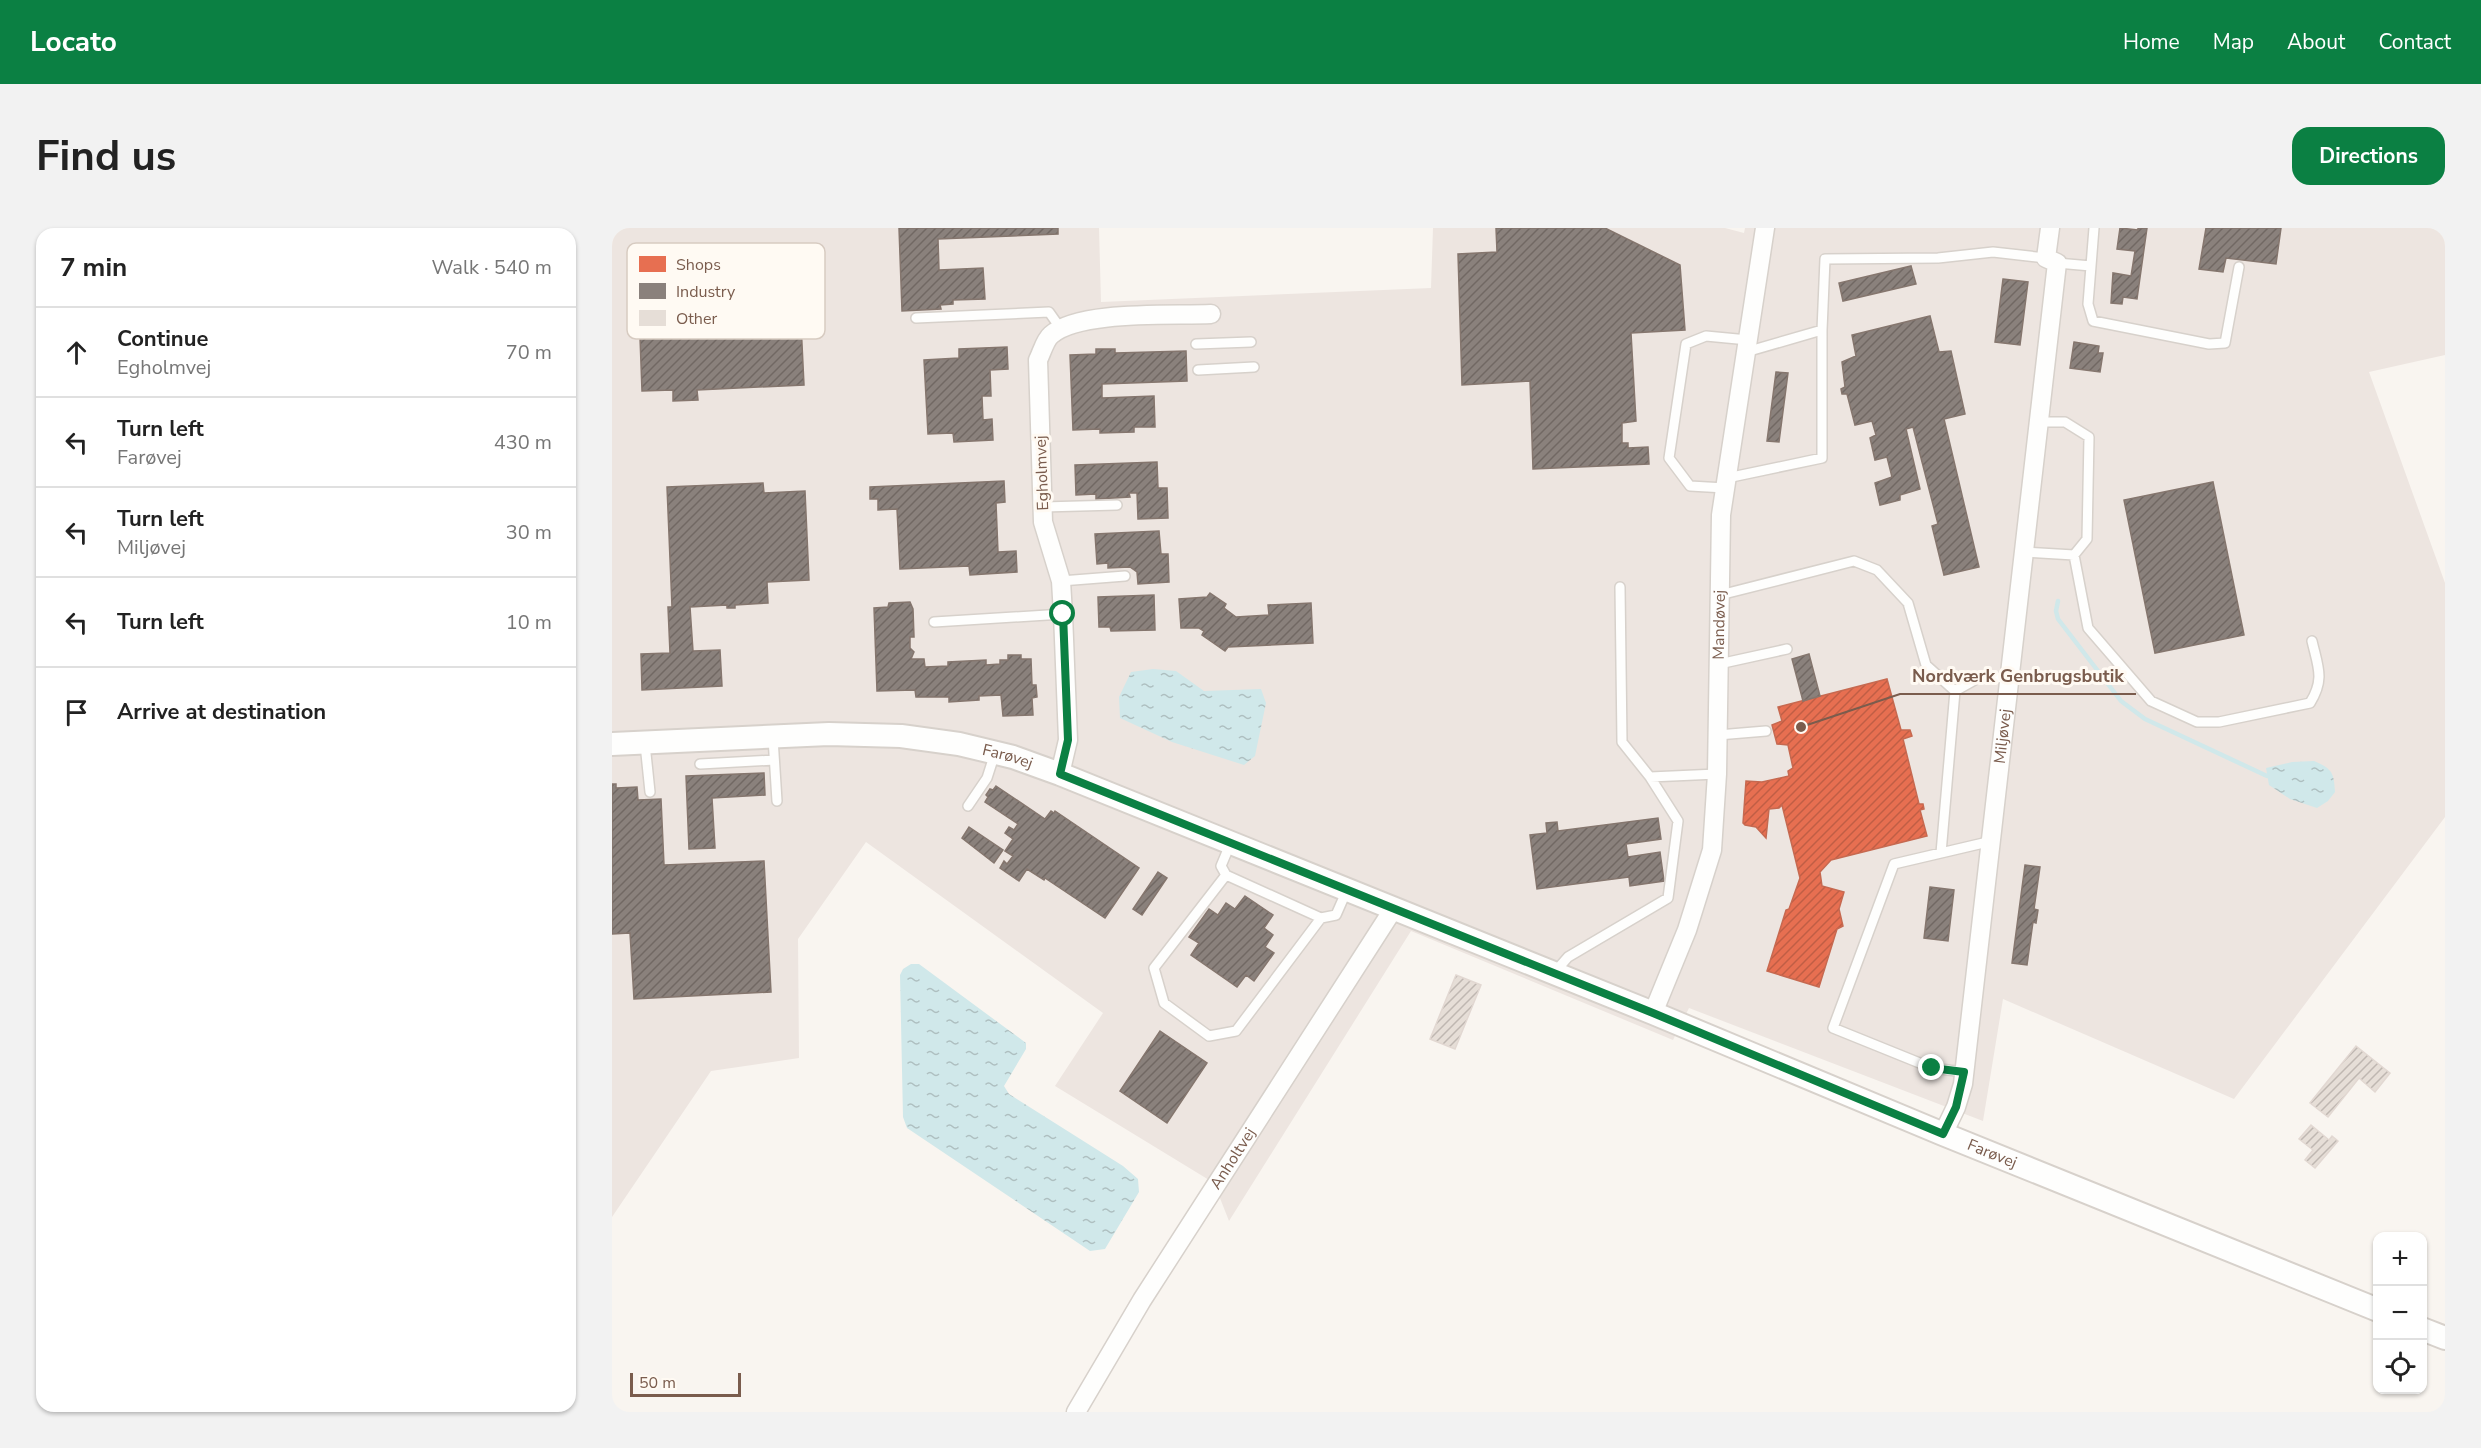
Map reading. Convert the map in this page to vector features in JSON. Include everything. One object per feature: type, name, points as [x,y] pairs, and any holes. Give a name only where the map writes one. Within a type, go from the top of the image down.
[{"type":"street","name":"Mandøvej","points":[[1653,1013],[1687,930],[1712,850],[1717,774],[1721,515],[1765,228]]},
{"type":"street","points":[[2050,228],[2051,260]]},
{"type":"street","name":"Miljøvej","points":[[1943,1134],[1956,1107],[1964,1072],[2039,422],[2051,260]]},
{"type":"street","points":[[1061,329],[1092,319],[1211,314]]},
{"type":"street","name":"Egholmvej","points":[[1060,774],[1068,740],[1063,614],[1061,581],[1043,522],[1038,360],[1049,336],[1061,329]]},
{"type":"street","name":"Farøvej","points":[[612,744],[829,734],[901,736],[959,744],[995,753],[1060,774],[1394,908],[2373,1308]]},
{"type":"street","name":"Anholtvej","points":[[1076,1412],[1142,1299],[1394,908]]},
{"type":"street","points":[[2427,1331],[2445,1338]]},
{"type":"lane","points":[[2094,228],[2088,304],[2093,321],[2209,344],[2225,343],[2239,267]]},
{"type":"lane","points":[[1822,330],[1747,346],[1706,336],[1686,344],[1669,458],[1690,486],[1726,483],[1822,458],[1822,330],[1825,259],[1938,258],[1993,252],[2091,266]]},
{"type":"lane","points":[[916,318],[1048,312],[1061,329]]},
{"type":"lane","points":[[1196,344],[1251,342]]},
{"type":"lane","points":[[1197,370],[1254,367]]},
{"type":"lane","points":[[2039,422],[2065,422],[2089,437],[2087,539],[2074,555],[2088,628],[2151,701],[2197,722],[2219,722],[2310,703],[2318,690],[2319,673],[2312,641]]},
{"type":"lane","points":[[1043,507],[1117,505]]},
{"type":"lane","points":[[2024,552],[2074,555]]},
{"type":"lane","points":[[1720,595],[1854,561],[1877,570],[1908,603],[1926,665],[1955,691]]},
{"type":"lane","points":[[1061,581],[1125,576]]},
{"type":"lane","points":[[1554,973],[1568,957],[1668,898],[1678,820],[1650,777],[1622,742],[1620,587]]},
{"type":"lane","points":[[934,622],[1063,614]]},
{"type":"lane","points":[[1719,664],[1787,649]]},
{"type":"lane","points":[[1955,691],[1980,677],[2011,678]]},
{"type":"lane","points":[[1941,853],[1955,691]]},
{"type":"lane","points":[[1718,735],[1766,731]]},
{"type":"lane","points":[[773,736],[777,801]]},
{"type":"lane","points":[[645,743],[650,792]]},
{"type":"lane","points":[[968,806],[987,778],[995,753]]},
{"type":"lane","points":[[700,764],[774,760]]},
{"type":"lane","points":[[1650,777],[1717,774]]},
{"type":"lane","points":[[1964,1072],[1932,1068],[1833,1028],[1894,864],[1992,841]]},
{"type":"lane","points":[[1231,843],[1221,866],[1226,875],[1321,918],[1336,915],[1347,890]]},
{"type":"lane","points":[[1226,875],[1154,968],[1164,1003],[1209,1036],[1236,1031],[1321,918]]},
{"type":"shaded area","points":[[612,228],[1099,228],[1101,302],[1431,288],[1433,228],[1725,228],[1744,233],[1745,228],[2445,228],[2445,355],[2369,372],[2445,583],[2445,817],[2234,1099],[2003,999],[1983,1121],[1689,1008],[1673,1040],[1411,931],[1229,1221],[1214,1183],[1055,1086],[1103,1013],[866,842],[798,939],[799,1058],[711,1071],[612,1217]]},
{"type":"water","points":[[1153,669],[1176,671],[1204,691],[1261,689],[1266,703],[1255,756],[1244,765],[1172,742],[1120,718],[1119,697],[1131,672]]},
{"type":"water","points":[[2314,761],[2331,772],[2335,792],[2328,801],[2317,808],[2290,799],[2269,785],[2266,768],[2292,762]]},
{"type":"water","points":[[911,964],[919,964],[1026,1043],[1026,1049],[1004,1086],[1009,1094],[1123,1166],[1138,1179],[1139,1192],[1105,1249],[1090,1251],[907,1128],[903,1117],[900,975],[903,969]]},
{"type":"building: Shops","points":[[1887,679],[1901,730],[1910,730],[1912,736],[1903,739],[1919,804],[1923,804],[1924,809],[1920,810],[1927,836],[1831,860],[1820,872],[1822,886],[1844,892],[1839,909],[1843,926],[1837,929],[1819,987],[1767,971],[1786,910],[1789,909],[1800,878],[1782,805],[1779,808],[1769,809],[1766,838],[1756,827],[1743,823],[1746,781],[1762,782],[1789,776],[1788,771],[1793,768],[1788,745],[1777,744],[1772,725],[1782,721],[1778,707]]},
{"type":"building: Industry","points":[[899,228],[1058,228],[1058,234],[938,239],[939,270],[983,268],[985,299],[953,300],[953,304],[940,305],[941,309],[902,311]]},
{"type":"building: Industry","points":[[1496,228],[1605,228],[1680,265],[1685,330],[1631,333],[1636,421],[1622,423],[1622,443],[1628,443],[1628,448],[1648,447],[1649,464],[1533,469],[1530,381],[1462,385],[1458,254],[1497,252]]},
{"type":"building: Industry","points":[[2120,228],[2138,230],[2138,228],[2147,228],[2137,299],[2123,297],[2122,304],[2111,303],[2113,273],[2131,276],[2135,251],[2117,249]]},
{"type":"building: Industry","points":[[2206,228],[2281,228],[2276,264],[2226,258],[2223,272],[2199,269]]},
{"type":"building: Industry","points":[[1911,266],[1916,284],[1843,301],[1839,283]]},
{"type":"building: Industry","points":[[2003,279],[2028,282],[2020,345],[1995,342]]},
{"type":"building: Industry","points":[[1930,316],[1939,352],[1951,351],[1965,414],[1944,419],[1979,567],[1944,575],[1932,526],[1938,524],[1913,427],[1906,429],[1920,489],[1900,495],[1900,500],[1880,505],[1875,483],[1892,477],[1887,457],[1875,460],[1870,438],[1876,435],[1872,421],[1855,425],[1847,394],[1842,394],[1841,389],[1845,387],[1842,362],[1856,356],[1852,335]]},
{"type":"building: Industry","points":[[640,339],[802,339],[804,385],[697,390],[698,400],[673,401],[673,390],[642,391]]},
{"type":"building: Industry","points":[[2074,342],[2099,346],[2098,353],[2103,353],[2100,372],[2070,368]]},
{"type":"building: Industry","points":[[1007,347],[1008,369],[990,370],[991,396],[982,396],[983,420],[992,419],[993,440],[954,442],[953,433],[928,434],[924,360],[959,358],[959,349]]},
{"type":"building: Industry","points":[[1096,349],[1115,349],[1115,353],[1186,351],[1187,381],[1102,384],[1102,398],[1154,396],[1155,427],[1134,427],[1134,432],[1100,433],[1100,429],[1073,430],[1070,355],[1096,354]]},
{"type":"building: Industry","points":[[1776,372],[1788,373],[1779,442],[1767,441]]},
{"type":"building: Industry","points":[[1157,462],[1158,488],[1167,488],[1168,518],[1138,519],[1137,493],[1129,493],[1130,497],[1096,499],[1096,494],[1076,495],[1075,465]]},
{"type":"building: Industry","points":[[1004,481],[1005,502],[996,503],[998,552],[1016,551],[1017,572],[970,575],[969,566],[900,569],[897,509],[878,510],[878,499],[870,499],[870,487]]},
{"type":"building: Industry","points":[[2213,482],[2244,635],[2155,653],[2124,500]]},
{"type":"building: Industry","points":[[763,483],[764,493],[805,491],[809,580],[767,582],[768,603],[735,605],[735,608],[727,608],[727,605],[690,607],[693,651],[720,650],[722,686],[642,690],[641,654],[670,653],[668,607],[672,607],[667,487]]},
{"type":"building: Industry","points":[[1159,531],[1161,554],[1168,554],[1169,582],[1138,584],[1137,572],[1130,567],[1108,568],[1108,563],[1097,564],[1095,534]]},
{"type":"building: Industry","points":[[1210,593],[1226,604],[1224,608],[1236,617],[1269,615],[1268,605],[1311,603],[1313,643],[1228,647],[1225,651],[1202,635],[1204,631],[1199,628],[1181,628],[1179,599],[1207,597]]},
{"type":"building: Industry","points":[[1154,595],[1155,630],[1111,631],[1110,627],[1099,627],[1098,597]]},
{"type":"building: Industry","points":[[910,602],[913,609],[914,637],[910,637],[910,648],[914,652],[911,659],[924,659],[925,667],[948,666],[948,662],[986,660],[986,665],[1000,664],[1000,660],[1008,660],[1008,655],[1021,655],[1021,659],[1031,659],[1032,685],[1036,685],[1037,697],[1032,698],[1033,715],[1003,716],[1001,695],[979,696],[979,700],[949,702],[949,697],[916,697],[915,690],[877,691],[874,608],[888,607],[889,603]]},
{"type":"building: Industry","points":[[1809,654],[1820,696],[1803,701],[1792,659]]},
{"type":"building: Industry","points":[[764,773],[765,795],[712,798],[715,848],[689,849],[686,776]]},
{"type":"building: Industry","points":[[612,784],[616,784],[616,788],[637,787],[638,800],[661,799],[664,865],[764,861],[771,992],[634,999],[630,933],[612,934]]},
{"type":"building: Industry","points":[[996,786],[1045,819],[1051,811],[1054,813],[1055,811],[1139,868],[1105,918],[1045,878],[1044,880],[1027,869],[1019,881],[1000,868],[1004,861],[1007,864],[1013,856],[1005,851],[1013,839],[1005,833],[1009,827],[1014,830],[1018,824],[985,802],[990,789],[993,790]]},
{"type":"building: Industry","points":[[1658,818],[1661,839],[1626,844],[1628,857],[1660,852],[1664,881],[1630,886],[1629,877],[1537,889],[1530,835],[1547,833],[1546,823],[1557,822],[1558,831]]},
{"type":"building: Industry","points":[[969,827],[1003,850],[994,863],[962,838]]},
{"type":"building: Industry","points":[[2025,865],[2040,867],[2034,909],[2038,910],[2036,923],[2033,922],[2027,965],[2012,963]]},
{"type":"building: Industry","points":[[1158,872],[1167,878],[1142,915],[1133,909]]},
{"type":"building: Industry","points":[[1930,887],[1954,890],[1948,941],[1924,938]]},
{"type":"building: Industry","points":[[1245,896],[1273,915],[1264,928],[1273,935],[1265,947],[1274,953],[1254,981],[1246,975],[1237,987],[1191,955],[1199,943],[1189,937],[1209,909],[1218,915],[1226,903],[1235,909]]},
{"type":"building: Industry","points":[[1160,1031],[1207,1063],[1167,1123],[1120,1091]]},
{"type":"building: Other","points":[[1456,975],[1481,985],[1455,1049],[1430,1039]]},
{"type":"building: Other","points":[[2356,1046],[2390,1073],[2375,1092],[2359,1078],[2328,1117],[2310,1103]]},
{"type":"building: Other","points":[[2311,1125],[2329,1140],[2332,1136],[2338,1141],[2315,1168],[2305,1160],[2313,1150],[2299,1139]]},
{"type":"waterway","points":[[2058,601],[2056,611],[2058,619],[2121,701],[2145,719],[2267,776]]},
{"type":"place","name":"Nordværk Genbrugsbutik","points":[[1801,727]]},
{"type":"route","points":[[1063,614],[1068,740],[1060,774],[1653,1013],[1943,1134],[1956,1107],[1964,1072],[1932,1068]]}]
